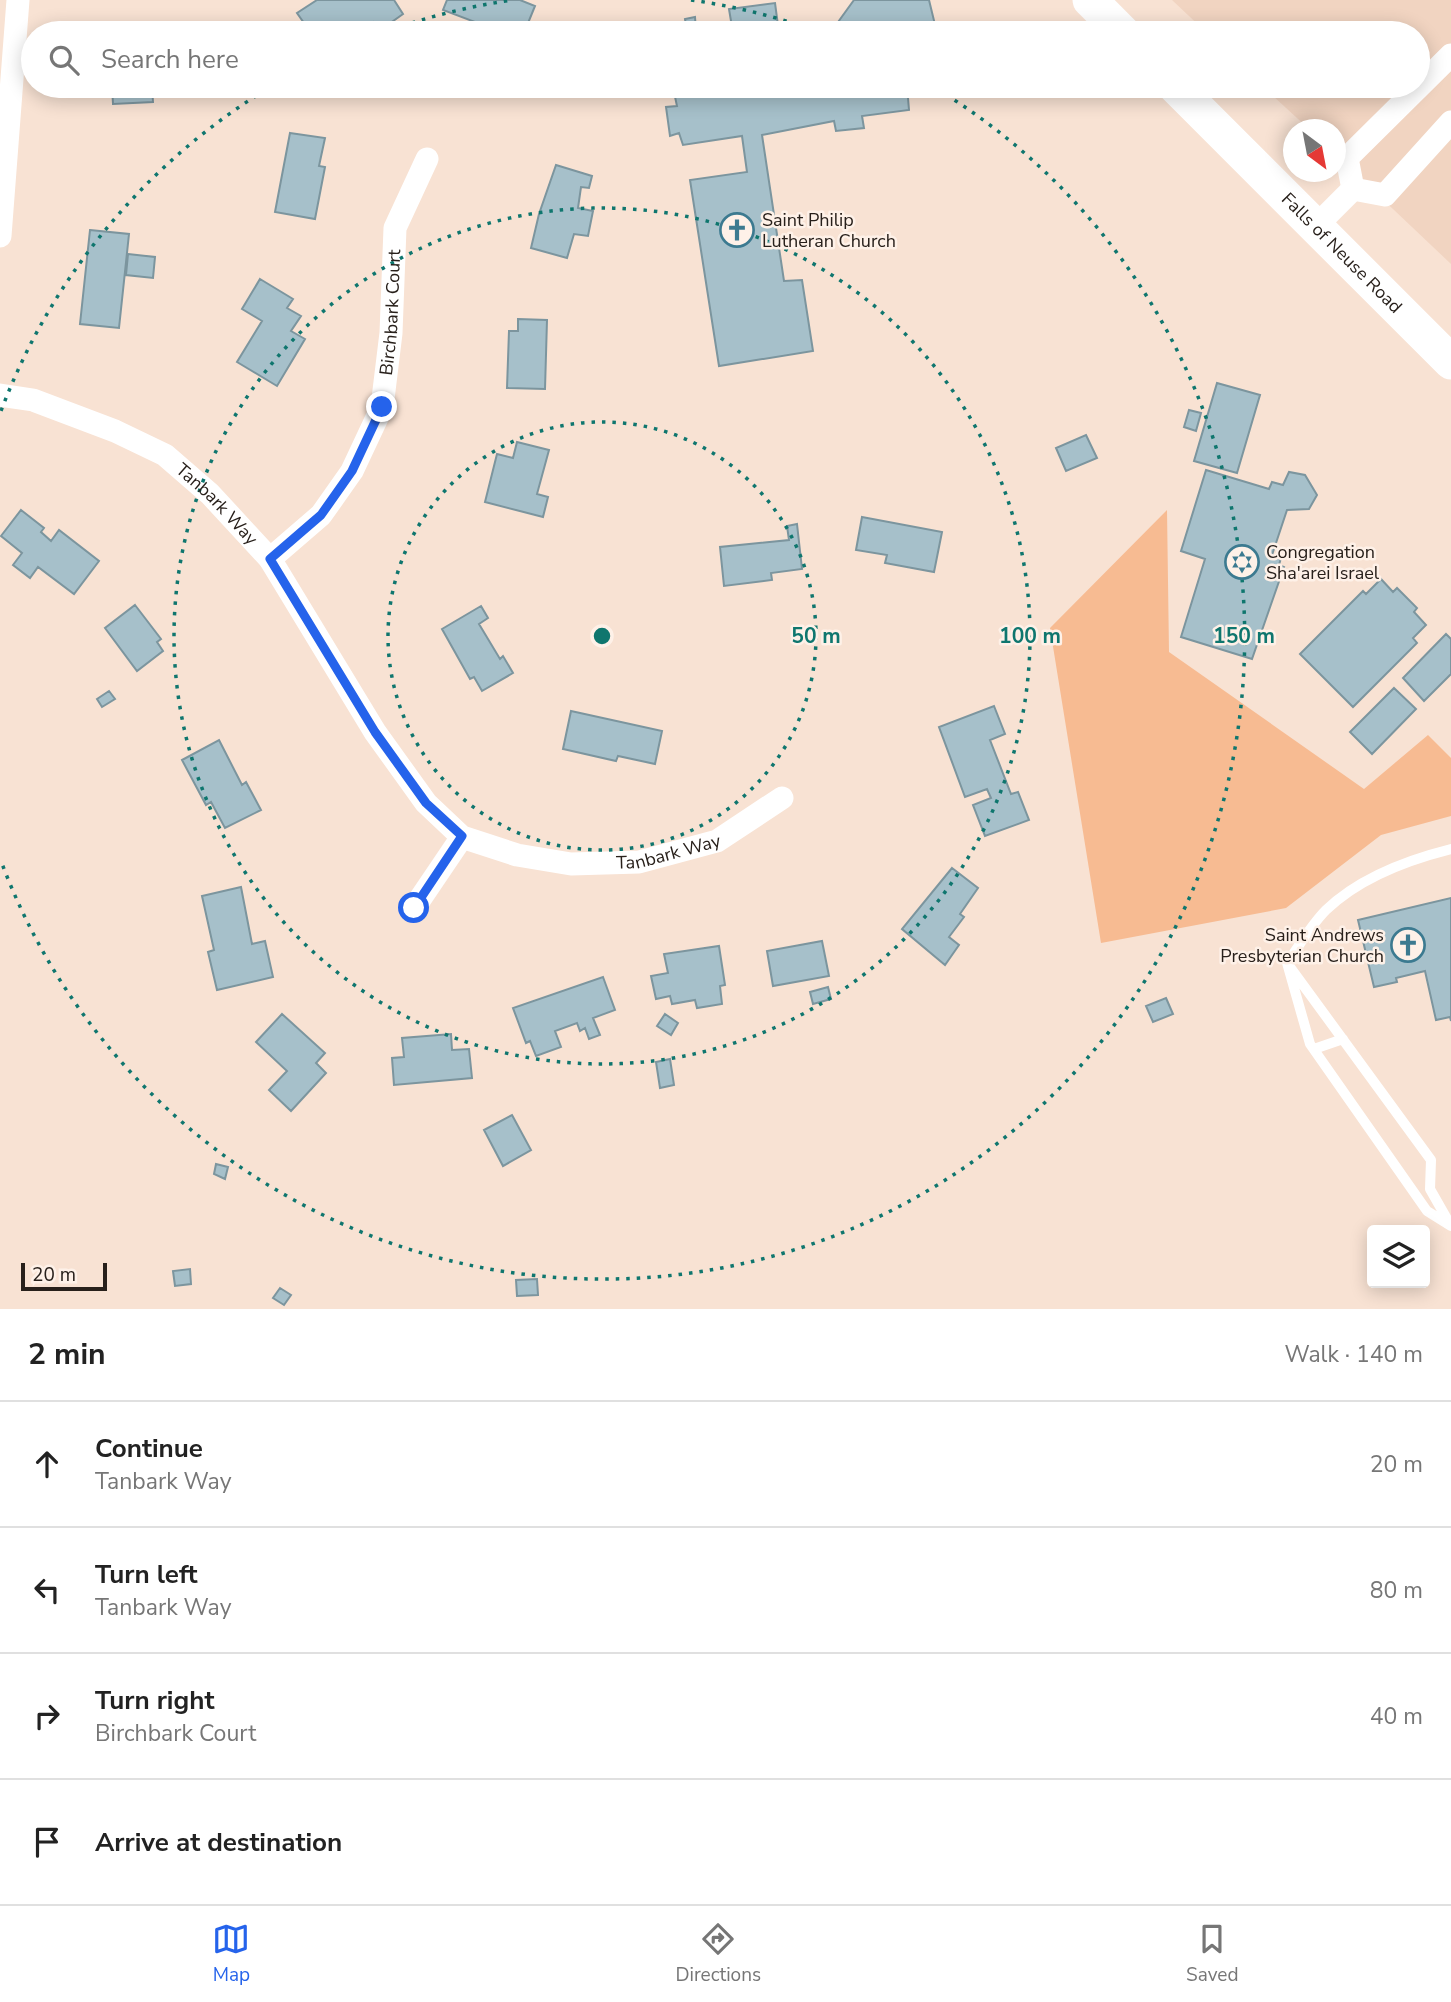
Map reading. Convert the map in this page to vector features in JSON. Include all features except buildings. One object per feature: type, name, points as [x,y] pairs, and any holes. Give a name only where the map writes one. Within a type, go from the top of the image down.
[{"type":"main road","points":[[1090,0],[1111,21]]},
{"type":"main road","name":"Falls of Neuse Road","points":[[1187,98],[1451,362]]},
{"type":"street","points":[[0,236],[18,0]]},
{"type":"street","points":[[1430,76],[1451,55]]},
{"type":"street","points":[[1353,189],[1347,158],[1408,98]]},
{"type":"street","points":[[1353,189],[1385,195],[1451,122]]},
{"type":"street","name":"Birchbark Court","points":[[270,559],[321,515],[352,471],[382,407],[391,333],[396,228],[427,159]]},
{"type":"street","points":[[1314,228],[1353,189]]},
{"type":"street","name":"Tanbark Way","points":[[0,395],[33,400],[115,430],[165,455],[227,511],[270,559],[375,732],[426,803],[462,836],[517,855],[571,864],[639,862],[717,841],[782,798]]},
{"type":"street","points":[[414,908],[462,836]]},
{"type":"lane","points":[[1287,962],[1325,911],[1361,885],[1411,860],[1451,849]]},
{"type":"lane","points":[[1287,962],[1431,1160],[1430,1189],[1451,1226]]},
{"type":"lane","points":[[1287,962],[1314,1049],[1427,1212],[1451,1226]]},
{"type":"lane","points":[[1314,1049],[1343,1039]]},
{"type":"shaded area","points":[[1172,0],[1451,0],[1451,264],[1346,164],[1346,119],[1298,119],[1275,98],[1430,98],[1430,21],[1194,21]]},
{"type":"shaded area","points":[[1167,510],[1169,652],[1364,789],[1428,735],[1451,758],[1451,816],[1381,835],[1286,908],[1101,943],[1050,628]]},
{"type":"place","name":"Saint Philip Lutheran Church","points":[[737,230]]},
{"type":"place","name":"Congregation Sha'arei Israel","points":[[1242,562]]},
{"type":"place","name":"Saint Andrews Presbyterian Church","points":[[1408,945]]},
{"type":"route","points":[[382,407],[352,471],[321,515],[270,559],[375,732],[426,803],[462,836],[414,908]]}]
